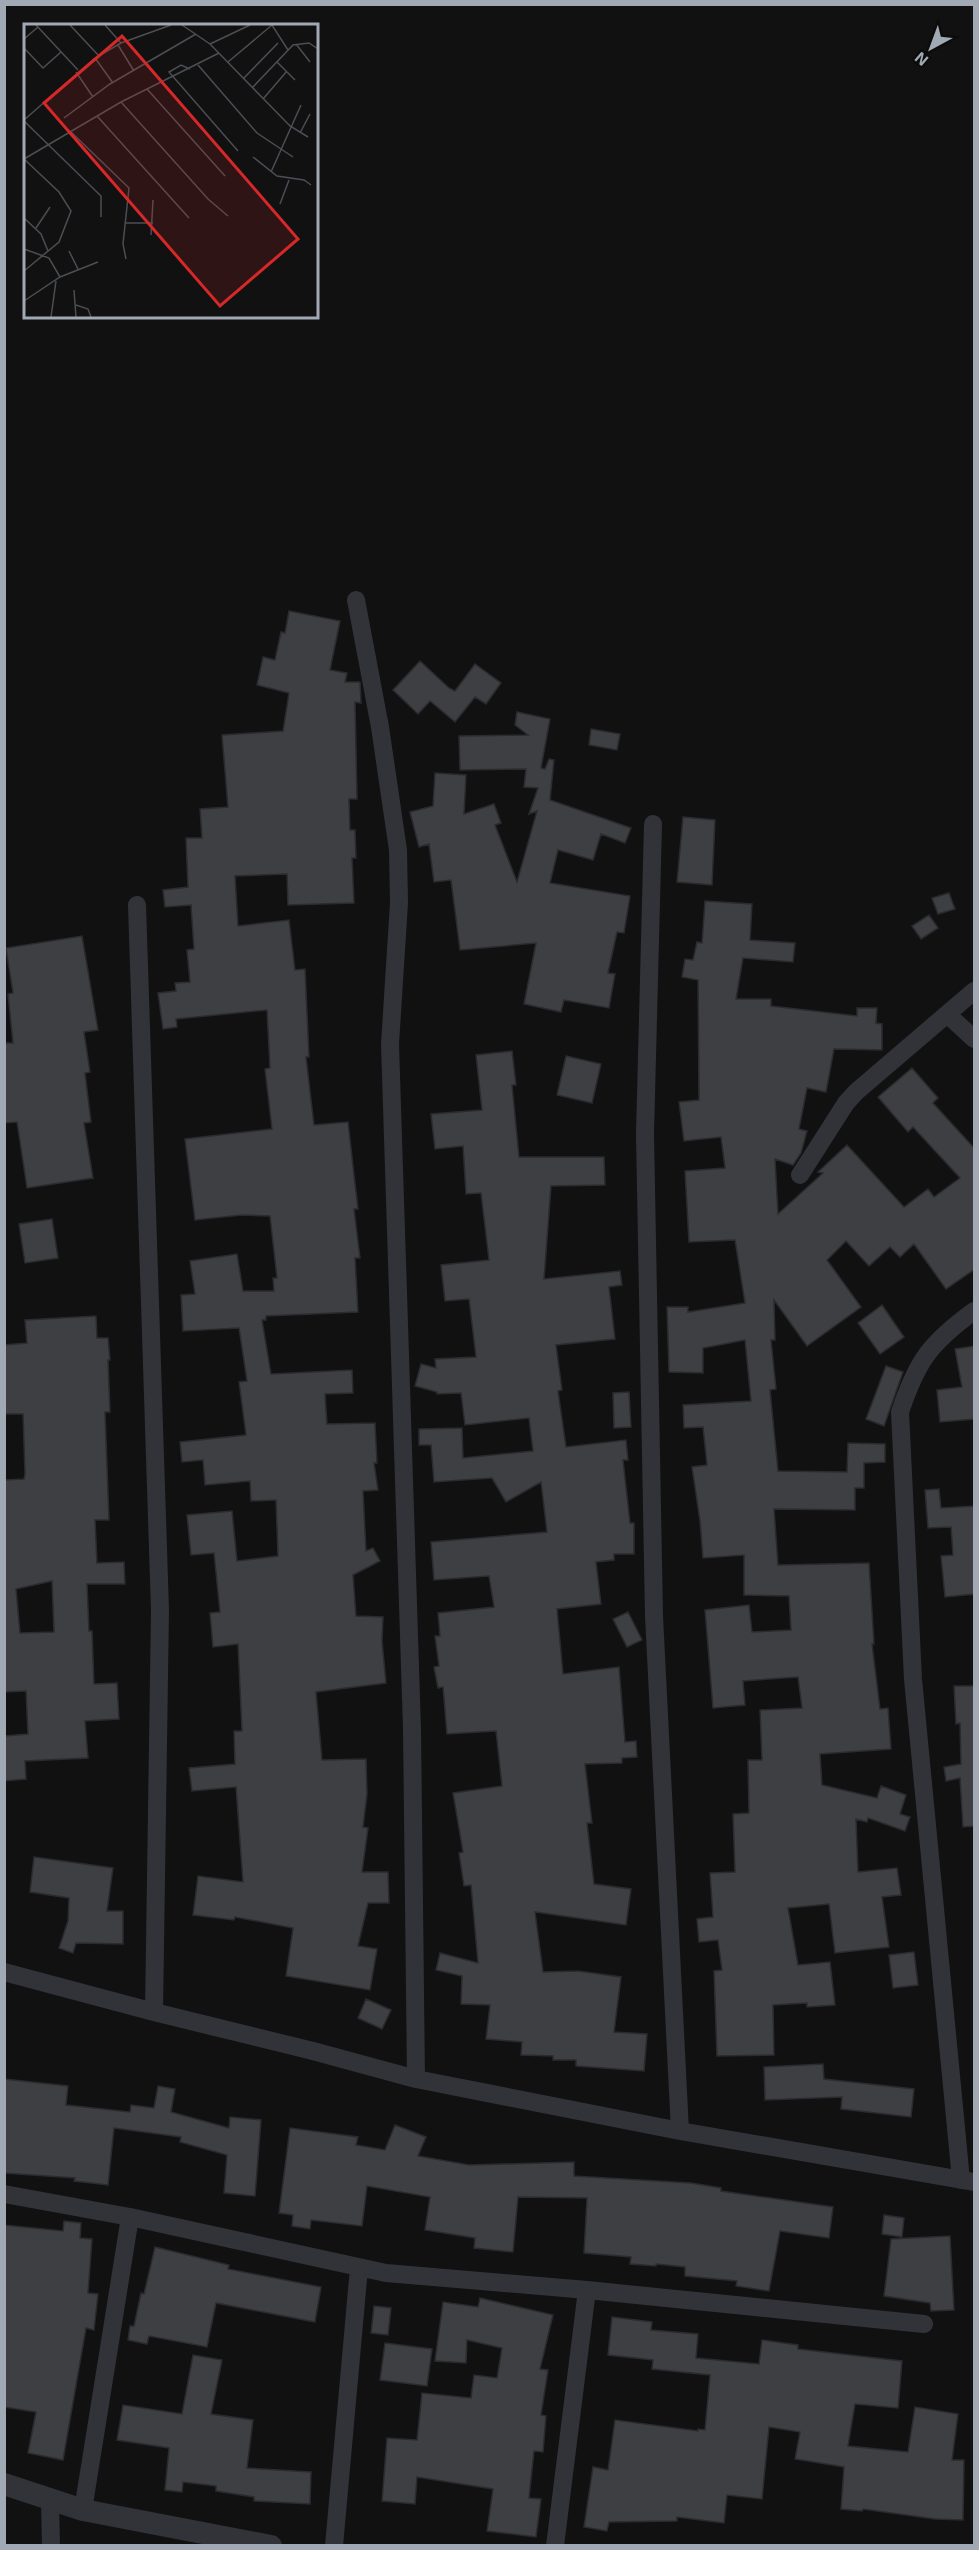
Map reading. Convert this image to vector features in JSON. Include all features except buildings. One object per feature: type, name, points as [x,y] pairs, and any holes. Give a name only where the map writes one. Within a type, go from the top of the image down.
[{"type":"street","points":[[356,600],[380,728],[398,850],[399,903],[390,1044],[412,1730],[416,2079]]},
{"type":"street","points":[[653,824],[645,1134],[654,1616],[680,2131]]},
{"type":"street","points":[[137,905],[160,1610],[154,2012]]},
{"type":"street","points":[[800,1174],[846,1103],[867,1081],[975,991]]},
{"type":"street","points":[[947,1014],[975,1040]]},
{"type":"street","points":[[4,1972],[416,2079],[680,2131],[968,2181],[913,1679],[900,1412],[910,1383],[924,1356],[954,1325],[975,1311]]},
{"type":"street","points":[[4,2194],[130,2217],[386,2273],[588,2290],[924,2324]]},
{"type":"street","points":[[83,2510],[130,2217]]},
{"type":"street","points":[[334,2546],[359,2268]]},
{"type":"street","points":[[555,2546],[588,2290]]},
{"type":"street","points":[[4,2484],[83,2510],[271,2546]]},
{"type":"street","points":[[50,2500],[51,2546]]}]
